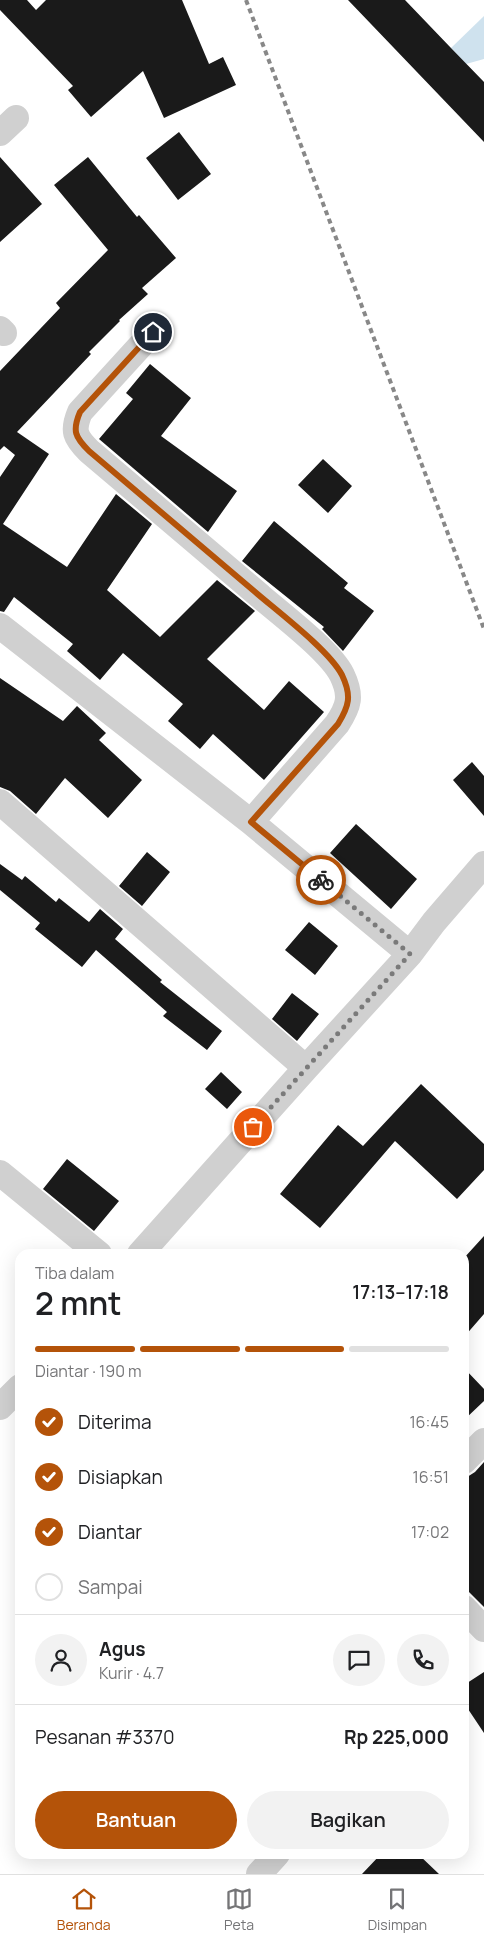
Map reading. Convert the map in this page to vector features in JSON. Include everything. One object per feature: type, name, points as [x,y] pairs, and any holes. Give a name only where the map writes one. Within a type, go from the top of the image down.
[{"type":"street","points":[[153,332],[80,412],[75,423],[78,440],[328,656],[341,673],[349,697],[346,710],[338,724],[251,822]]},
{"type":"street","points":[[0,626],[251,822],[410,954]]},
{"type":"street","points":[[0,802],[306,1068]]},
{"type":"street","points":[[144,1249],[410,954],[434,922],[484,864]]},
{"type":"street","points":[[0,1174],[93,1249]]},
{"type":"street","points":[[0,1407],[15,1392]]},
{"type":"street","points":[[469,1456],[484,1440]]},
{"type":"street","points":[[469,1613],[484,1629]]},
{"type":"street","points":[[259,1874],[272,1859]]},
{"type":"water","points":[[484,16],[484,59],[466,64],[451,48]]},
{"type":"building","points":[[0,0],[27,0],[36,10],[46,0],[182,0],[209,64],[223,57],[236,85],[164,118],[143,71],[91,117],[68,90],[73,86],[0,10]]},
{"type":"building","points":[[348,0],[405,0],[484,82],[484,142]]},
{"type":"building","points":[[179,132],[211,174],[178,200],[146,158]]},
{"type":"building","points":[[0,157],[42,204],[0,242]]},
{"type":"building","points":[[88,157],[137,217],[139,215],[176,258],[142,288],[148,294],[119,320],[89,352],[91,354],[17,432],[49,454],[3,524],[67,567],[116,494],[152,524],[107,590],[160,637],[217,580],[255,611],[207,659],[264,710],[289,681],[324,712],[264,780],[213,734],[200,749],[168,721],[183,704],[123,653],[100,680],[67,651],[73,644],[14,597],[4,612],[0,611],[0,477],[15,455],[4,446],[0,450],[0,371],[60,308],[56,303],[108,250],[54,185]]},
{"type":"building","points":[[150,364],[191,398],[161,436],[237,491],[208,532],[99,439],[133,399],[126,393]]},
{"type":"building","points":[[323,459],[352,486],[328,513],[298,485]]},
{"type":"building","points":[[274,521],[348,583],[344,588],[374,611],[343,651],[322,629],[324,627],[242,561]]},
{"type":"building","points":[[0,678],[63,721],[77,706],[106,733],[99,740],[142,780],[108,818],[65,778],[36,814],[10,791],[0,787]]},
{"type":"building","points":[[472,762],[484,776],[484,816],[453,780]]},
{"type":"building","points":[[356,824],[417,879],[391,909],[330,853]]},
{"type":"building","points":[[147,852],[170,872],[142,906],[119,886]]},
{"type":"building","points":[[0,864],[22,880],[25,876],[56,902],[59,898],[89,922],[100,909],[123,929],[115,939],[162,980],[160,982],[222,1031],[207,1050],[163,1016],[167,1012],[96,950],[82,967],[35,929],[40,923],[0,890]]},
{"type":"building","points":[[309,922],[338,946],[315,975],[285,950]]},
{"type":"building","points":[[292,993],[319,1014],[297,1041],[272,1019]]},
{"type":"building","points":[[221,1072],[242,1092],[227,1109],[205,1089]]},
{"type":"building","points":[[421,1084],[484,1144],[484,1170],[457,1199],[395,1141],[320,1228],[280,1194],[338,1125],[363,1146]]},
{"type":"building","points":[[67,1159],[119,1201],[94,1231],[43,1189]]},
{"type":"building","points":[[484,1236],[484,1314],[469,1331],[469,1252]]},
{"type":"building","points":[[469,1373],[484,1389],[484,1401],[469,1415]]},
{"type":"building","points":[[484,1462],[484,1607],[469,1592],[469,1476]]},
{"type":"building","points":[[484,1672],[484,1733],[469,1710],[469,1682]]},
{"type":"building","points":[[376,1859],[423,1859],[439,1874],[362,1874]]},
{"type":"railway","points":[[246,0],[484,629]]},
{"type":"way so far","points":[[253,1127],[410,954],[321,880]]},
{"type":"route","points":[[153,332],[80,412],[75,423],[78,440],[292,623],[328,656],[341,673],[346,683],[349,697],[346,710],[338,724],[251,822],[321,880]]}]
